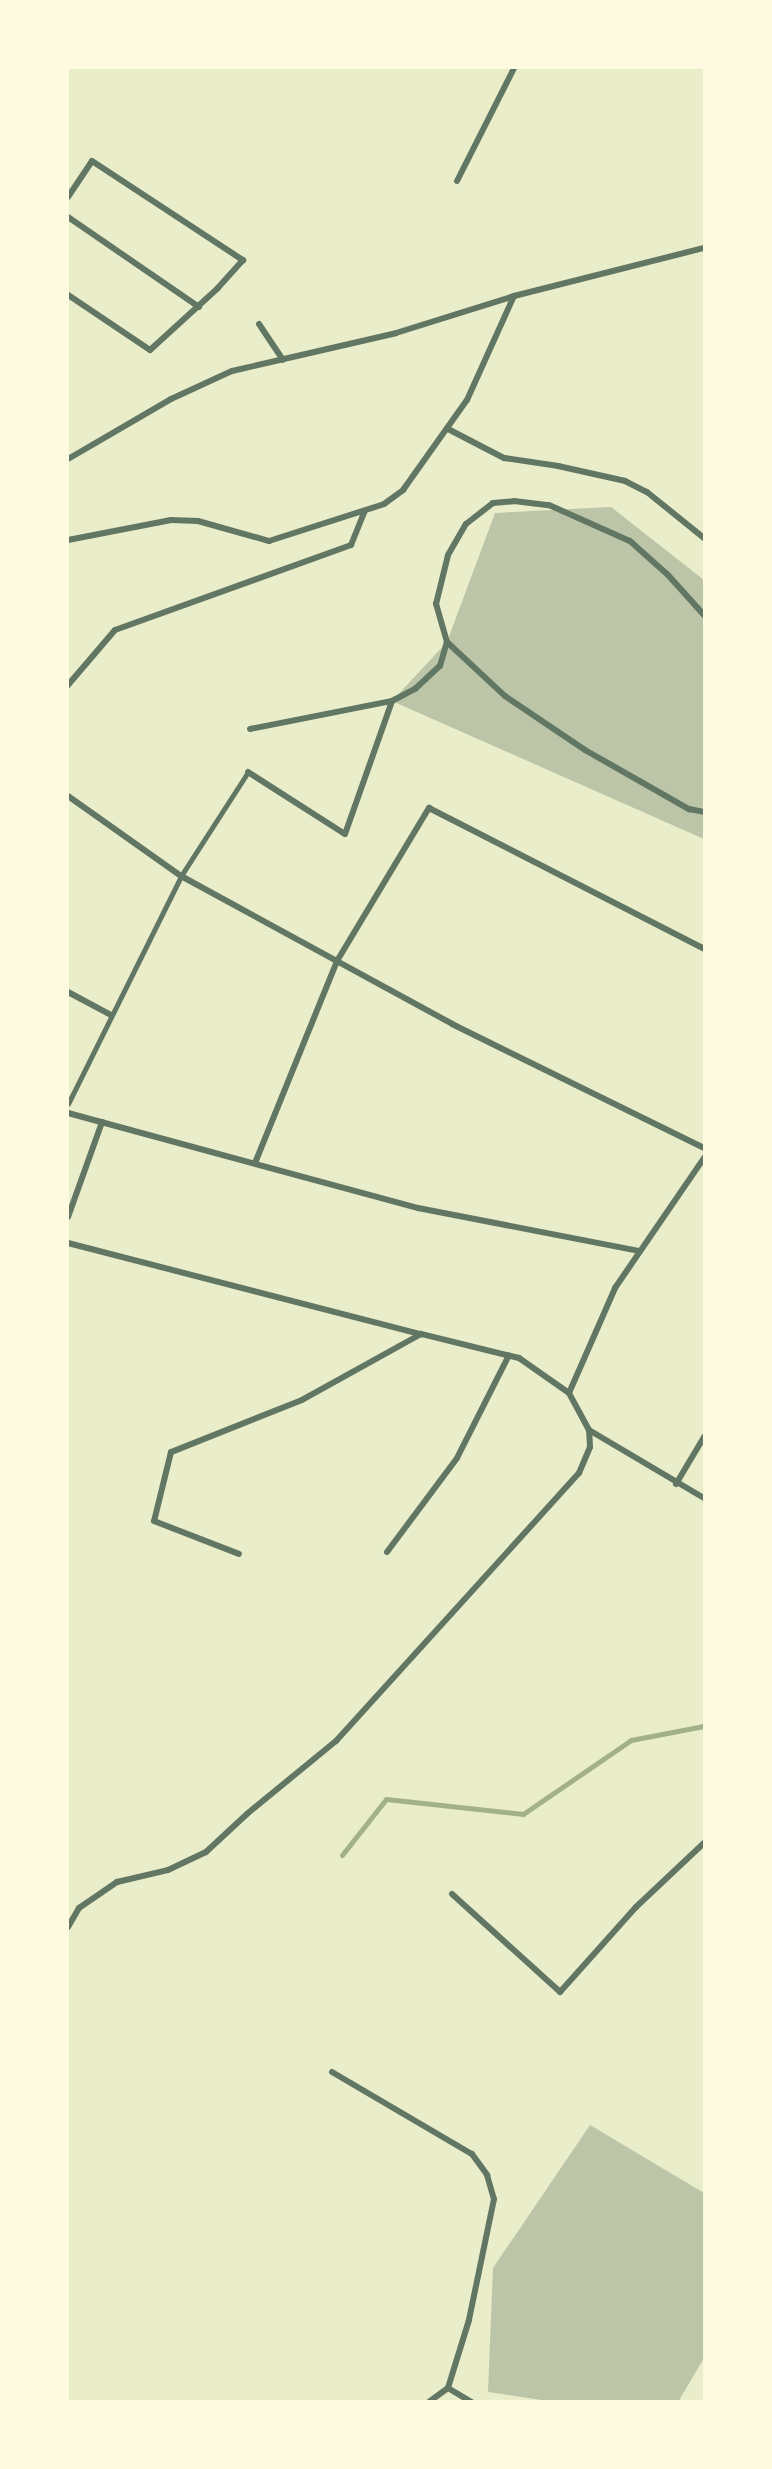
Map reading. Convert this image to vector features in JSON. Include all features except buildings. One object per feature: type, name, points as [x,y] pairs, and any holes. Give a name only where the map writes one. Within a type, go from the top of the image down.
[{"type":"street","points":[[457,181],[514,68]]},
{"type":"street","points":[[68,197],[92,161],[243,260],[199,307],[150,350],[68,295]]},
{"type":"street","points":[[68,217],[199,307]]},
{"type":"street","points":[[68,459],[171,399],[232,371],[396,333],[514,296],[705,248]]},
{"type":"street","points":[[68,540],[171,520],[198,521],[269,541],[384,504],[403,490],[467,400],[514,296]]},
{"type":"street","points":[[258,324],[283,360]]},
{"type":"street","points":[[448,429],[504,458],[558,466],[625,481],[647,492],[705,538]]},
{"type":"street","points":[[705,615],[668,575],[630,542],[549,505],[514,501],[493,503],[466,524],[448,555],[436,604],[447,642],[505,696],[585,750],[689,809],[705,812]]},
{"type":"street","points":[[68,685],[115,630],[351,545],[365,511]]},
{"type":"street","points":[[250,729],[392,701],[415,689],[440,666],[447,642]]},
{"type":"street","points":[[248,772],[345,834],[392,701]]},
{"type":"street","points":[[68,796],[181,876],[452,1024],[705,1148]]},
{"type":"street","points":[[255,1163],[337,961],[429,808],[705,949]]},
{"type":"street","points":[[68,992],[111,1015]]},
{"type":"street","points":[[68,1113],[418,1208],[640,1251]]},
{"type":"street","points":[[68,1217],[102,1122]]},
{"type":"street","points":[[569,1393],[615,1288],[705,1158]]},
{"type":"street","points":[[68,1243],[519,1358],[569,1393],[589,1431],[590,1447],[579,1473],[336,1741],[206,1852],[168,1870],[117,1882],[79,1908],[68,1927]]},
{"type":"street","points":[[239,1554],[154,1521],[171,1452],[302,1400],[421,1334]]},
{"type":"street","points":[[387,1552],[457,1458],[509,1355]]},
{"type":"street","points":[[589,1431],[676,1484],[705,1498]]},
{"type":"street","points":[[676,1484],[705,1437]]},
{"type":"street","points":[[452,1894],[560,1992],[636,1906],[705,1843]]},
{"type":"street","points":[[332,2072],[472,2154],[487,2175],[494,2199],[469,2320],[448,2388],[429,2402]]},
{"type":"street","points":[[448,2388],[471,2402]]},
{"type":"lane","points":[[68,1104],[181,876],[248,772]]},
{"type":"waterway","points":[[342,1855],[386,1799],[523,1814],[631,1740],[704,1726]]}]
